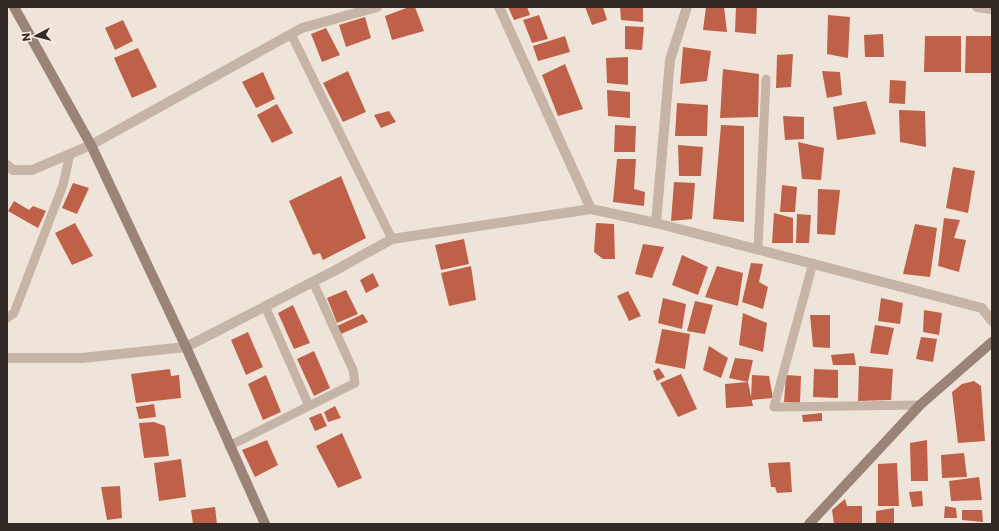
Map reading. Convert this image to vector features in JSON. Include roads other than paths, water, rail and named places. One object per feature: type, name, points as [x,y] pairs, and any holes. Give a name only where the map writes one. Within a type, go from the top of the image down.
[{"type":"street","points":[[14,7],[91,145],[186,347],[265,524]]},
{"type":"street","points":[[7,165],[13,170],[32,170],[70,154],[91,145],[302,28],[377,7]]},
{"type":"street","points":[[499,7],[591,209]]},
{"type":"street","points":[[656,223],[670,60],[687,7]]},
{"type":"street","points":[[977,7],[992,9]]},
{"type":"street","points":[[7,358],[82,358],[186,347],[313,282],[392,239],[591,209],[656,223],[982,308],[992,321]]},
{"type":"street","points":[[809,524],[920,405],[992,342]]},
{"type":"lane","points":[[291,34],[392,239]]},
{"type":"lane","points":[[758,249],[766,79]]},
{"type":"lane","points":[[7,318],[14,313],[63,185],[70,154]]},
{"type":"lane","points":[[813,263],[774,407],[920,405]]},
{"type":"lane","points":[[230,446],[355,383],[353,370],[313,282]]},
{"type":"lane","points":[[264,306],[309,406]]}]
